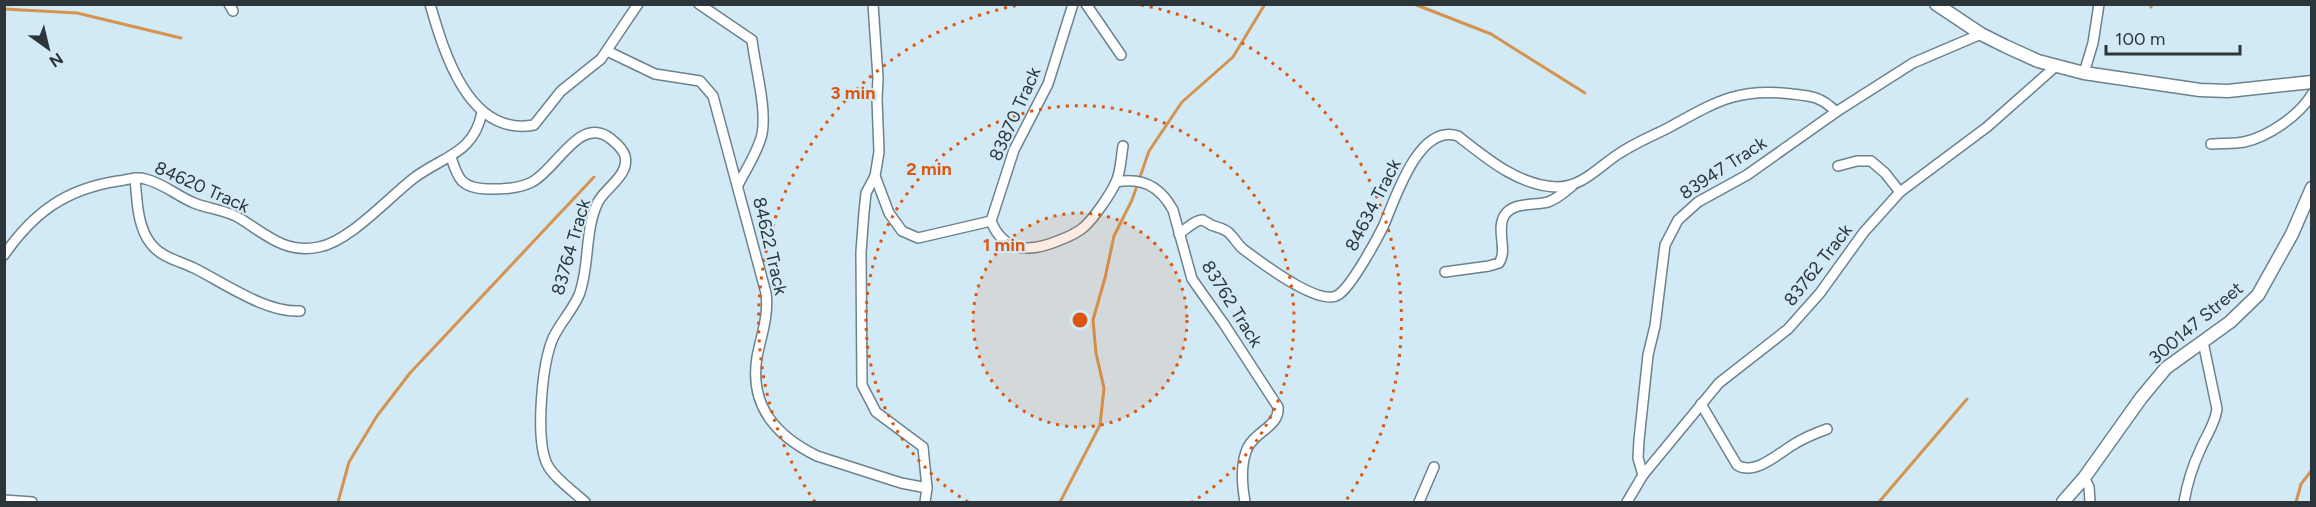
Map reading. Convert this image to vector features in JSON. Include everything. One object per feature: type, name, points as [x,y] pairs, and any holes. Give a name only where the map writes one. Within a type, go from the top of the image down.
[{"type":"street","points":[[430,4],[442,45],[451,64],[461,83],[482,112],[509,127],[520,128],[534,125],[561,91],[589,70],[607,51],[638,4]]},
{"type":"street","points":[[699,4],[752,40],[763,118],[762,134],[738,185]]},
{"type":"street","points":[[873,4],[878,78],[879,152],[875,176],[866,193],[861,252],[862,385],[876,412],[923,447],[927,488],[925,502]]},
{"type":"street","name":"83870 Track","points":[[991,221],[1014,150],[1048,84],[1073,4]]},
{"type":"street","points":[[1086,4],[1121,55]]},
{"type":"street","points":[[1936,4],[1981,34],[2030,57],[2084,73],[2200,90],[2228,91],[2312,82]]},
{"type":"street","points":[[2084,73],[2093,44],[2099,4]]},
{"type":"street","name":"83947 Track","points":[[1644,475],[1638,458],[1639,440],[1648,355],[1655,326],[1665,245],[1672,230],[1686,211],[1747,175],[1836,112],[1913,63],[1981,34]]},
{"type":"street","name":"84622 Track","points":[[607,51],[655,74],[694,79],[705,84],[712,96],[766,293],[766,320],[755,372],[758,399],[766,415],[804,450],[817,456],[901,483],[927,488]]},
{"type":"street","name":"83762 Track","points":[[1627,502],[1644,475],[1719,383],[1788,329],[1820,293],[1864,232],[1900,192],[1987,127],[2056,66]]},
{"type":"street","name":"84634 Track","points":[[1179,234],[1204,220],[1227,231],[1244,250],[1307,291],[1322,297],[1333,297],[1345,289],[1368,254],[1382,229],[1400,185],[1416,158],[1432,140],[1442,134],[1451,133],[1458,136],[1494,164],[1535,183],[1556,187],[1574,184],[1590,176],[1622,152],[1694,113],[1735,96],[1754,91],[1805,95],[1826,100],[1836,112]]},
{"type":"street","points":[[2211,144],[2239,143],[2256,138],[2295,113],[2312,93]]},
{"type":"street","points":[[451,157],[470,142],[476,134],[482,112]]},
{"type":"street","name":"83764 Track","points":[[451,157],[461,181],[466,186],[504,189],[518,187],[540,177],[578,139],[589,132],[596,131],[607,136],[616,143],[624,155],[625,162],[622,172],[599,200],[593,217],[579,295],[561,322],[550,346],[540,417],[539,431],[547,464],[585,502]]},
{"type":"street","points":[[875,176],[889,213],[906,235],[918,238],[927,237],[991,221],[1002,239],[1024,249],[1047,245],[1084,227],[1116,182],[1123,146]]},
{"type":"street","name":"84620 Track","points":[[4,255],[28,226],[51,205],[86,188],[135,178],[144,178],[194,203],[229,213],[267,238],[298,248],[321,247],[348,233],[419,175],[451,157]]},
{"type":"street","points":[[1838,166],[1871,160],[1881,168],[1900,192]]},
{"type":"street","points":[[135,178],[141,226],[152,246],[169,258],[192,267],[263,303],[276,308],[300,311]]},
{"type":"street","name":"83762 Track","points":[[1116,182],[1139,180],[1147,183],[1169,201],[1192,279],[1278,407],[1279,415],[1275,421],[1248,447],[1242,476],[1245,502]]},
{"type":"street","points":[[1445,272],[1499,263],[1502,258],[1501,224],[1508,212],[1520,206],[1548,202],[1574,184]]},
{"type":"street","name":"300147 Street","points":[[2063,502],[2084,478],[2141,398],[2166,368],[2244,310],[2259,295],[2292,234],[2312,188]]},
{"type":"street","points":[[2184,502],[2200,449],[2216,419],[2217,400],[2203,342]]},
{"type":"street","points":[[1701,404],[1737,465],[1743,468],[1756,466],[1795,443],[1827,429]]},
{"type":"street","points":[[1419,502],[1434,467]]},
{"type":"street","points":[[2084,478],[2089,487],[2090,502]]},
{"type":"street","points":[[4,500],[32,502]]},
{"type":"waterway","points":[[1060,502],[1100,425],[1104,388],[1096,353],[1093,320],[1114,236],[1132,200],[1149,151],[1182,102],[1233,57],[1265,4]]},
{"type":"waterway","points":[[1414,4],[1491,34],[1585,93]]},
{"type":"waterway","points":[[4,9],[77,13],[181,38]]},
{"type":"waterway","points":[[338,502],[349,462],[377,416],[410,373],[594,177]]},
{"type":"waterway","points":[[1879,502],[1967,399]]},
{"type":"waterway","points":[[2296,502],[2301,484],[2312,470]]}]
